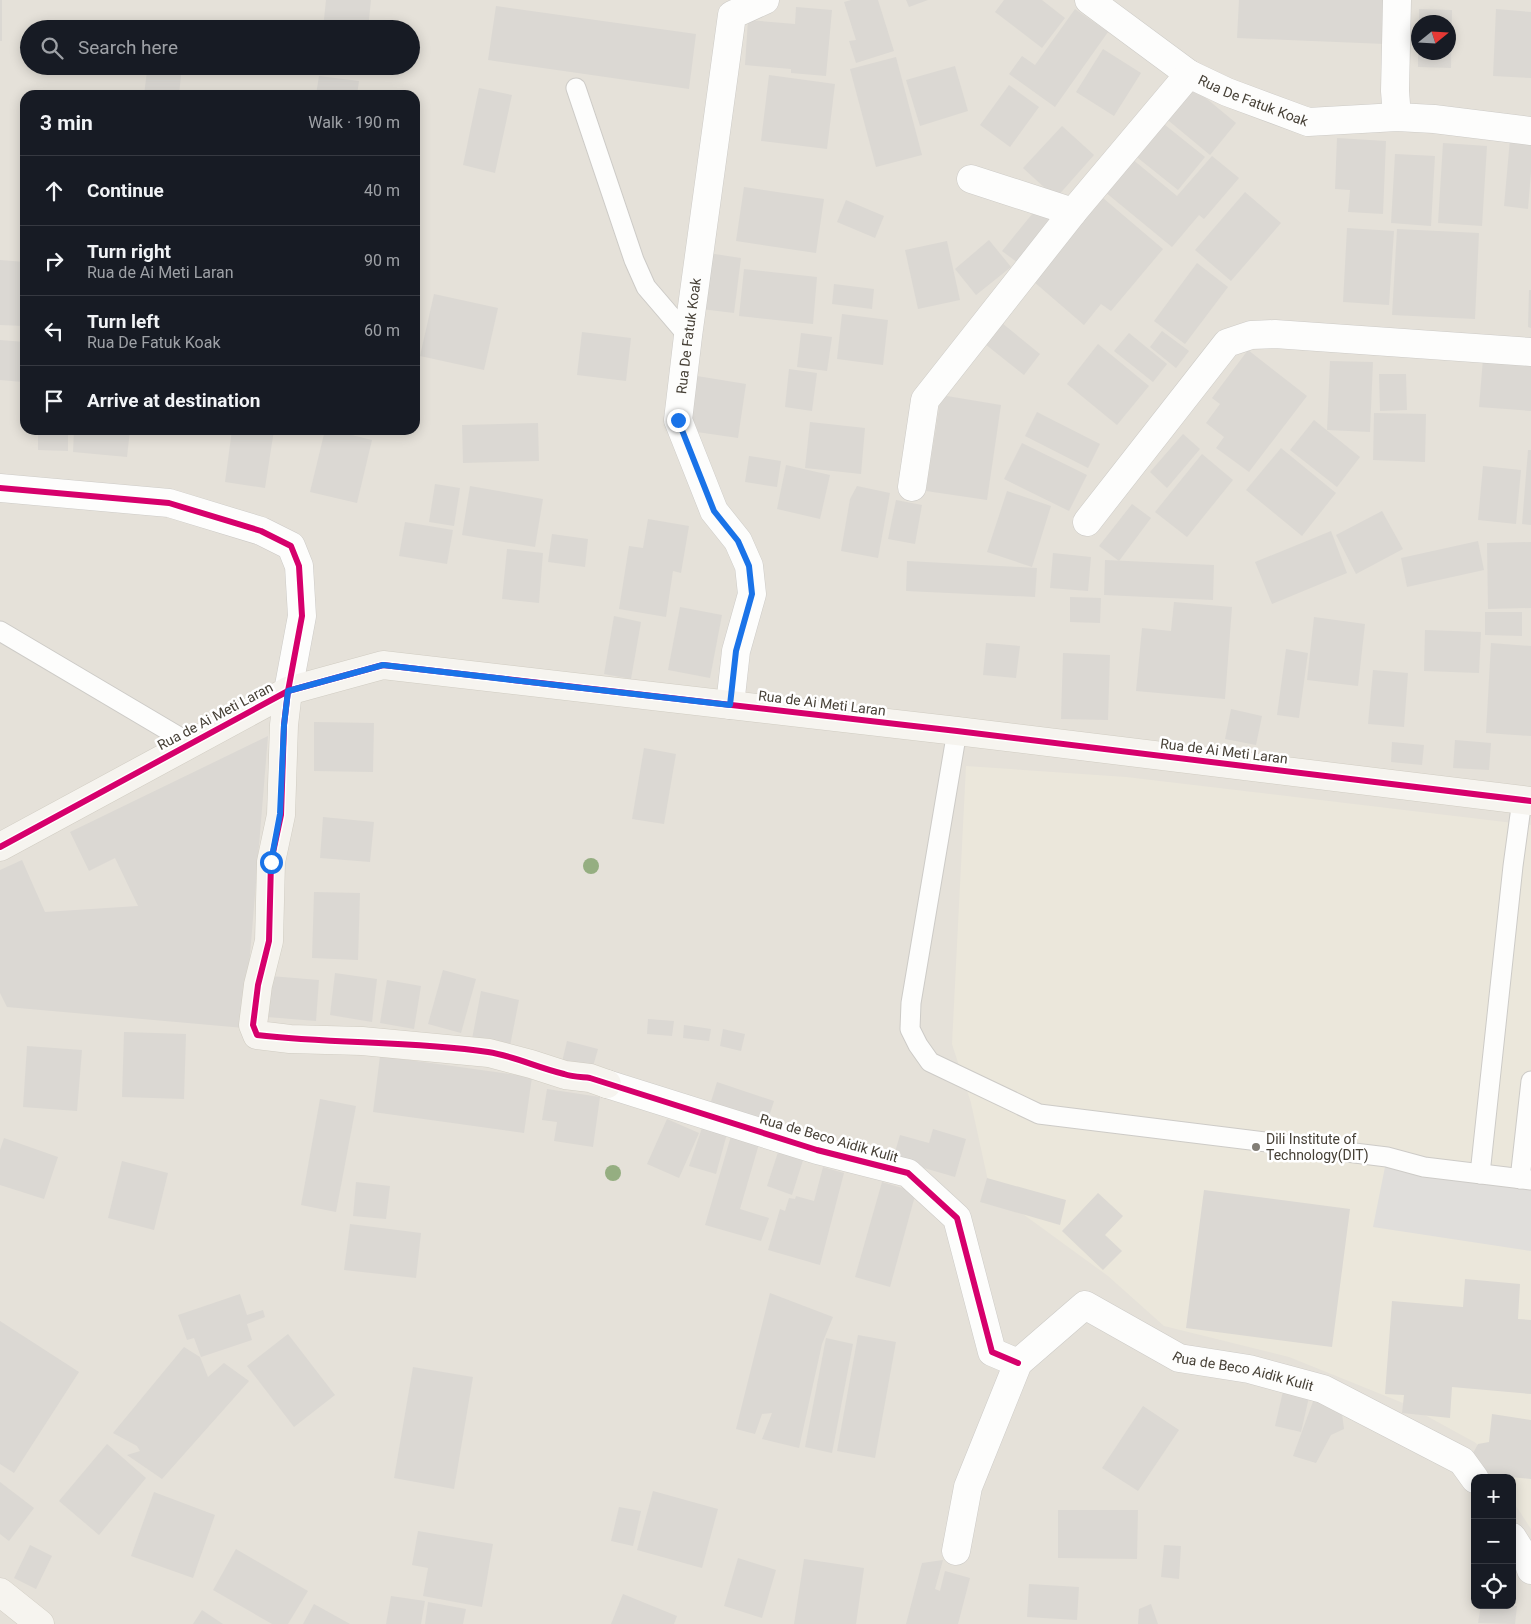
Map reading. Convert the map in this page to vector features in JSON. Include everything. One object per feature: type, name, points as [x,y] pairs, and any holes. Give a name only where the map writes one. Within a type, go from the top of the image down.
[{"type":"street","name":"Rua De Fatuk Koak","points":[[730,705],[736,651],[752,594],[749,566],[738,541],[714,511],[678,420],[732,16],[765,0]]},
{"type":"street","name":"Rua De Fatuk Koak","points":[[1089,0],[1189,74],[1227,92],[1308,122],[1397,117],[1434,119],[1531,131]]},
{"type":"street","points":[[1397,0],[1395,91],[1397,117]]},
{"type":"street","points":[[912,487],[925,400],[1074,212],[1189,74]]},
{"type":"street","points":[[971,179],[1074,212]]},
{"type":"street","points":[[1087,522],[1227,343],[1250,335],[1275,334],[1531,352]]},
{"type":"street","points":[[0,488],[169,503],[261,531],[291,546],[299,566],[302,616],[288,691]]},
{"type":"street","name":"Rua de Ai Meti Laran","points":[[0,847],[288,691],[383,665],[957,731],[1527,800]]},
{"type":"street","name":"Rua de Beco Aidik Kulit","points":[[288,691],[284,725],[280,814],[271,862],[269,941],[258,985],[253,1025],[257,1035],[290,1039],[362,1041],[489,1052],[565,1075],[590,1078],[816,1150],[908,1173],[956,1218],[992,1352],[1018,1363]]},
{"type":"street","name":"Rua de Beco Aidik Kulit","points":[[956,1551],[968,1487],[1018,1363],[1086,1306],[1179,1358],[1249,1369],[1323,1389],[1462,1460],[1471,1474]]},
{"type":"street","points":[[1516,1543],[1531,1570]]},
{"type":"street","points":[[0,1592],[40,1624]]},
{"type":"lane","points":[[576,88],[634,260],[646,287],[688,336]]},
{"type":"lane","points":[[0,631],[191,744]]},
{"type":"lane","points":[[957,731],[910,1003],[910,1029],[930,1062],[1039,1114],[1387,1157],[1424,1167],[1526,1180],[1531,1081]]},
{"type":"lane","points":[[1480,1174],[1512,876],[1527,800]]},
{"type":"shaded area","points":[[0,0],[1531,0],[1531,1624],[0,1624]]},
{"type":"shaded area","name":"Dili Institute of Technology(DIT)","points":[[966,766],[1126,777],[1531,825],[1531,1529],[1516,1506],[1516,1474],[1495,1474],[1476,1443],[1403,1403],[1289,1357],[1164,1326],[1108,1276],[990,1190],[971,1103],[952,1044]]},
{"type":"shaded area","points":[[1387,1157],[1531,1175],[1531,1251],[1373,1227]]},
{"type":"building","points":[[0,0],[2,0],[2,41],[0,41]]},
{"type":"building","points":[[326,0],[371,0],[369,20],[324,20]]},
{"type":"building","points":[[851,0],[878,0],[894,51],[856,63],[849,41],[856,40],[844,2]]},
{"type":"building","points":[[906,0],[928,0],[909,7]]},
{"type":"building","points":[[1004,0],[1042,0],[1065,18],[1042,48],[995,12]]},
{"type":"building","points":[[1239,0],[1386,0],[1385,44],[1237,38]]},
{"type":"building","points":[[496,6],[696,34],[689,89],[488,60]]},
{"type":"building","points":[[796,7],[832,10],[826,76],[791,73],[791,69],[745,65],[748,20],[795,24]]},
{"type":"building","points":[[1075,9],[1108,32],[1055,107],[1009,74],[1022,56],[1035,65]]},
{"type":"building","points":[[1419,9],[1452,10],[1452,15],[1419,15]]},
{"type":"building","points":[[1496,9],[1531,12],[1531,78],[1493,76]]},
{"type":"building","points":[[1103,49],[1141,73],[1114,116],[1076,92]]},
{"type":"building","points":[[896,57],[922,155],[876,167],[850,69]]},
{"type":"building","points":[[1418,60],[1451,60],[1451,68],[1418,67]]},
{"type":"building","points":[[955,66],[968,111],[920,126],[906,80]]},
{"type":"building","points":[[146,75],[181,75],[180,90],[145,90]]},
{"type":"building","points":[[769,75],[835,84],[827,149],[761,141]]},
{"type":"building","points":[[319,76],[359,81],[358,90],[317,90]]},
{"type":"building","points":[[1009,85],[1039,107],[1010,147],[980,125]]},
{"type":"building","points":[[1190,85],[1236,123],[1210,155],[1163,116]]},
{"type":"building","points":[[479,88],[512,95],[495,173],[463,165]]},
{"type":"building","points":[[1160,121],[1205,157],[1178,190],[1133,154]]},
{"type":"building","points":[[1062,126],[1094,155],[1056,198],[1023,168]]},
{"type":"building","points":[[1337,138],[1386,141],[1383,214],[1348,212],[1350,190],[1335,189]]},
{"type":"building","points":[[1510,139],[1531,141],[1528,209],[1504,206]]},
{"type":"building","points":[[1443,143],[1487,146],[1482,226],[1438,223]]},
{"type":"building","points":[[1126,154],[1177,196],[1212,156],[1239,178],[1204,219],[1199,215],[1172,247],[1099,187]]},
{"type":"building","points":[[1395,154],[1435,156],[1431,226],[1391,223]]},
{"type":"building","points":[[744,187],[824,199],[816,253],[736,241]]},
{"type":"building","points":[[1245,192],[1281,223],[1231,281],[1195,250]]},
{"type":"building","points":[[1103,198],[1163,249],[1111,311],[1101,304],[1084,325],[1033,281]]},
{"type":"building","points":[[846,200],[884,216],[875,238],[837,222]]},
{"type":"building","points":[[1037,208],[1056,223],[1022,266],[1002,251]]},
{"type":"building","points":[[1347,228],[1394,231],[1389,305],[1343,302]]},
{"type":"building","points":[[1397,229],[1479,233],[1475,319],[1392,315]]},
{"type":"building","points":[[989,240],[1011,267],[976,295],[955,269]]},
{"type":"building","points":[[947,241],[960,300],[918,309],[905,250]]},
{"type":"building","points":[[708,253],[741,258],[734,313],[701,309]]},
{"type":"building","points":[[0,260],[20,262],[20,326],[0,325]]},
{"type":"building","points":[[1197,263],[1228,287],[1185,344],[1154,321]]},
{"type":"building","points":[[744,269],[817,277],[813,324],[739,316]]},
{"type":"building","points":[[834,284],[874,289],[872,309],[832,304]]},
{"type":"building","points":[[1529,290],[1531,290],[1531,328],[1528,327]]},
{"type":"building","points":[[434,294],[498,308],[484,370],[420,356]]},
{"type":"building","points":[[842,314],[888,320],[883,365],[837,359]]},
{"type":"building","points":[[997,319],[1040,354],[1024,375],[980,340]]},
{"type":"building","points":[[1162,331],[1189,351],[1176,368],[1150,347]]},
{"type":"building","points":[[582,332],[631,338],[626,381],[577,375]]},
{"type":"building","points":[[801,333],[832,337],[827,371],[797,367]]},
{"type":"building","points":[[1129,333],[1167,364],[1153,382],[1114,351]]},
{"type":"building","points":[[0,340],[20,342],[20,382],[0,380]]},
{"type":"building","points":[[1098,344],[1149,386],[1117,425],[1067,384]]},
{"type":"building","points":[[1248,350],[1307,396],[1249,472],[1216,448],[1224,437],[1206,423],[1220,404],[1212,398]]},
{"type":"building","points":[[1483,359],[1531,363],[1531,411],[1479,407]]},
{"type":"building","points":[[1330,361],[1373,362],[1370,432],[1327,430]]},
{"type":"building","points":[[789,369],[817,373],[812,411],[785,407]]},
{"type":"building","points":[[1379,374],[1406,374],[1407,410],[1380,411]]},
{"type":"building","points":[[697,376],[746,384],[738,438],[690,431]]},
{"type":"building","points":[[941,395],[1001,405],[987,500],[926,491]]},
{"type":"building","points":[[1037,412],[1100,444],[1088,468],[1025,436]]},
{"type":"building","points":[[1374,413],[1426,414],[1425,462],[1373,460]]},
{"type":"building","points":[[1314,420],[1360,457],[1337,487],[1290,450]]},
{"type":"building","points":[[810,422],[865,428],[861,474],[805,468]]},
{"type":"building","points":[[538,423],[539,461],[463,463],[462,425]]},
{"type":"building","points":[[1183,434],[1200,449],[1167,488],[1150,472]]},
{"type":"building","points":[[38,435],[68,435],[68,451],[38,450]]},
{"type":"building","points":[[74,435],[129,435],[127,457],[73,452]]},
{"type":"building","points":[[231,435],[273,435],[265,488],[225,482]]},
{"type":"building","points":[[324,435],[352,435],[372,440],[357,503],[310,492]]},
{"type":"building","points":[[1022,443],[1087,475],[1069,511],[1004,479]]},
{"type":"building","points":[[1281,448],[1336,493],[1302,536],[1246,490]]},
{"type":"building","points":[[1528,450],[1531,450],[1531,525],[1522,524]]},
{"type":"building","points":[[1202,454],[1233,480],[1187,537],[1155,512]]},
{"type":"building","points":[[749,456],[781,461],[777,487],[745,482]]},
{"type":"building","points":[[786,465],[830,475],[820,519],[777,509]]},
{"type":"building","points":[[1483,466],[1521,470],[1516,524],[1478,520]]},
{"type":"building","points":[[435,484],[460,488],[454,526],[429,522]]},
{"type":"building","points":[[470,486],[543,499],[535,547],[462,535]]},
{"type":"building","points":[[857,486],[890,493],[878,558],[841,551],[850,499]]},
{"type":"building","points":[[1007,491],[1051,506],[1032,567],[987,552]]},
{"type":"building","points":[[896,500],[922,505],[915,544],[888,539]]},
{"type":"building","points":[[1132,504],[1151,518],[1119,561],[1099,546]]},
{"type":"building","points":[[1382,511],[1403,549],[1356,574],[1336,535]]},
{"type":"building","points":[[648,519],[689,526],[681,573],[673,571],[666,617],[619,609],[629,546],[643,548]]},
{"type":"building","points":[[405,522],[453,530],[447,564],[399,556]]},
{"type":"building","points":[[1331,531],[1347,573],[1272,604],[1255,562]]},
{"type":"building","points":[[552,534],[588,539],[585,567],[548,562]]},
{"type":"building","points":[[1478,541],[1484,570],[1407,587],[1401,558]]},
{"type":"building","points":[[1531,542],[1531,608],[1488,609],[1487,543]]},
{"type":"building","points":[[507,549],[543,553],[539,603],[502,599]]},
{"type":"building","points":[[1053,553],[1091,557],[1088,591],[1050,588]]},
{"type":"building","points":[[1105,560],[1214,565],[1213,600],[1104,595]]},
{"type":"building","points":[[907,561],[1037,568],[1035,597],[906,591]]},
{"type":"building","points":[[1070,597],[1101,598],[1100,623],[1070,622]]},
{"type":"building","points":[[1174,602],[1232,607],[1225,699],[1136,691],[1142,628],[1171,631]]},
{"type":"building","points":[[680,607],[722,615],[710,678],[668,670]]},
{"type":"building","points":[[1485,612],[1522,612],[1522,636],[1485,635]]},
{"type":"building","points":[[614,616],[641,622],[631,679],[604,674]]},
{"type":"building","points":[[1314,617],[1365,624],[1358,686],[1307,680]]},
{"type":"building","points":[[1425,630],[1481,632],[1479,673],[1424,671]]},
{"type":"building","points":[[986,643],[1020,646],[1016,678],[983,675]]},
{"type":"building","points":[[1491,643],[1531,646],[1531,736],[1486,733]]},
{"type":"building","points":[[1286,649],[1308,653],[1299,718],[1277,715]]},
{"type":"building","points":[[1063,653],[1110,655],[1108,720],[1061,719]]},
{"type":"building","points":[[1373,670],[1408,673],[1404,727],[1368,724]]},
{"type":"building","points":[[1231,709],[1262,716],[1256,745],[1225,739]]},
{"type":"building","points":[[314,722],[374,723],[373,772],[314,771]]},
{"type":"building","points":[[268,736],[244,1028],[7,1007],[0,993],[0,870],[22,860],[45,912],[138,906],[115,858],[89,871],[70,832]]},
{"type":"building","points":[[1455,740],[1491,743],[1489,770],[1453,768]]},
{"type":"building","points":[[1392,742],[1424,745],[1422,765],[1391,762]]},
{"type":"building","points":[[644,748],[676,754],[664,824],[632,819]]},
{"type":"building","points":[[323,817],[374,822],[370,862],[320,858]]},
{"type":"building","points":[[314,892],[360,893],[358,960],[312,958]]},
{"type":"building","points":[[443,970],[476,979],[461,1033],[428,1024]]},
{"type":"building","points":[[335,973],[377,979],[372,1022],[330,1015]]},
{"type":"building","points":[[270,976],[319,980],[316,1021],[267,1017]]},
{"type":"building","points":[[387,980],[421,986],[414,1029],[380,1023]]},
{"type":"building","points":[[481,991],[519,1000],[510,1046],[472,1039]]},
{"type":"building","points":[[648,1019],[674,1021],[672,1036],[647,1034]]},
{"type":"building","points":[[684,1025],[711,1029],[709,1041],[683,1038]]},
{"type":"building","points":[[723,1029],[745,1034],[741,1051],[720,1046]]},
{"type":"building","points":[[124,1032],[186,1034],[184,1099],[122,1097]]},
{"type":"building","points":[[567,1041],[598,1049],[592,1070],[562,1062]]},
{"type":"building","points":[[27,1046],[82,1050],[77,1111],[23,1107]]},
{"type":"building","points":[[380,1056],[532,1077],[524,1133],[373,1112]]},
{"type":"building","points":[[717,1082],[774,1101],[766,1126],[709,1108]]},
{"type":"building","points":[[547,1089],[600,1097],[593,1147],[554,1141],[557,1122],[542,1120]]},
{"type":"building","points":[[320,1099],[356,1106],[336,1212],[301,1205]]},
{"type":"building","points":[[667,1119],[699,1133],[679,1178],[647,1164]]},
{"type":"building","points":[[704,1122],[728,1130],[716,1174],[689,1166]]},
{"type":"building","points":[[933,1129],[966,1139],[955,1177],[893,1159],[900,1135],[929,1143]]},
{"type":"building","points":[[731,1136],[759,1144],[740,1209],[769,1218],[761,1241],[705,1225]]},
{"type":"building","points":[[4,1138],[58,1157],[44,1199],[0,1185],[0,1150]]},
{"type":"building","points":[[780,1146],[805,1154],[792,1195],[767,1186]]},
{"type":"building","points":[[122,1161],[168,1173],[154,1230],[108,1218]]},
{"type":"building","points":[[823,1167],[844,1173],[820,1265],[768,1250],[780,1209],[785,1211],[789,1198],[795,1199],[796,1196],[814,1201]]},
{"type":"building","points":[[987,1178],[1066,1200],[1060,1225],[980,1202]]},
{"type":"building","points":[[356,1182],[390,1186],[386,1219],[353,1216]]},
{"type":"building","points":[[882,1182],[916,1192],[890,1287],[855,1277]]},
{"type":"building","points":[[1204,1190],[1350,1209],[1332,1347],[1186,1328]]},
{"type":"building","points":[[1098,1193],[1123,1216],[1105,1235],[1122,1251],[1103,1270],[1062,1231]]},
{"type":"building","points":[[350,1224],[421,1233],[416,1278],[344,1270]]},
{"type":"building","points":[[1465,1279],[1520,1284],[1518,1319],[1531,1320],[1531,1394],[1452,1387],[1450,1418],[1402,1413],[1404,1395],[1385,1394],[1392,1301],[1463,1307]]},
{"type":"building","points":[[770,1293],[833,1317],[822,1344],[799,1448],[762,1439],[772,1413],[762,1414],[755,1434],[736,1429]]},
{"type":"building","points":[[240,1294],[247,1315],[263,1310],[265,1317],[247,1324],[252,1340],[201,1357],[194,1338],[187,1340],[178,1315]]},
{"type":"building","points":[[0,1321],[79,1372],[14,1473],[0,1464]]},
{"type":"building","points":[[288,1334],[335,1395],[294,1427],[247,1366]]},
{"type":"building","points":[[858,1335],[896,1342],[875,1458],[837,1451]]},
{"type":"building","points":[[826,1338],[853,1344],[832,1453],[805,1447]]},
{"type":"building","points":[[184,1347],[200,1357],[208,1377],[224,1363],[249,1381],[162,1479],[127,1455],[140,1451],[137,1446],[113,1433]]},
{"type":"building","points":[[413,1367],[473,1377],[454,1489],[394,1478]]},
{"type":"building","points":[[1284,1387],[1310,1393],[1301,1432],[1275,1426]]},
{"type":"building","points":[[1315,1396],[1341,1406],[1344,1429],[1331,1435],[1316,1463],[1293,1456]]},
{"type":"building","points":[[1143,1406],[1179,1430],[1138,1491],[1102,1468]]},
{"type":"building","points":[[1492,1414],[1531,1420],[1531,1479],[1516,1478],[1516,1474],[1489,1474],[1472,1455],[1478,1444],[1489,1442]]},
{"type":"building","points":[[107,1444],[146,1478],[99,1535],[59,1501]]},
{"type":"building","points":[[0,1482],[34,1508],[9,1541],[0,1534]]},
{"type":"building","points":[[653,1491],[718,1509],[702,1568],[637,1550]]},
{"type":"building","points":[[154,1492],[215,1515],[193,1578],[131,1556]]},
{"type":"building","points":[[619,1507],[641,1511],[633,1546],[611,1541]]},
{"type":"building","points":[[1058,1510],[1138,1510],[1137,1559],[1058,1558]]},
{"type":"building","points":[[418,1531],[493,1544],[482,1607],[423,1596],[428,1568],[412,1565]]},
{"type":"building","points":[[30,1545],[52,1556],[36,1589],[14,1578]]},
{"type":"building","points":[[1164,1545],[1181,1546],[1179,1579],[1161,1577]]},
{"type":"building","points":[[236,1549],[308,1591],[288,1624],[272,1624],[213,1590]]},
{"type":"building","points":[[738,1558],[776,1570],[762,1618],[724,1606]]},
{"type":"building","points":[[804,1559],[864,1568],[856,1624],[794,1624]]},
{"type":"building","points":[[943,1560],[935,1589],[940,1591],[945,1571],[970,1578],[958,1624],[906,1624],[922,1563]]},
{"type":"building","points":[[1029,1584],[1079,1587],[1077,1620],[1027,1617]]},
{"type":"building","points":[[623,1594],[677,1616],[674,1624],[611,1624]]},
{"type":"building","points":[[391,1596],[425,1601],[421,1624],[386,1624]]},
{"type":"building","points":[[428,1602],[466,1609],[463,1624],[425,1624]]},
{"type":"building","points":[[314,1604],[350,1624],[303,1624]]},
{"type":"building","points":[[1151,1604],[1158,1624],[1138,1624],[1139,1609]]},
{"type":"building","points":[[1517,1606],[1515,1624],[1478,1623],[1480,1609],[1516,1609]]},
{"type":"building","points":[[202,1610],[223,1624],[193,1624]]},
{"type":"cycle path","points":[[0,488],[169,503],[261,531],[291,546],[299,566],[302,616],[288,691],[284,725],[281,815],[271,862],[269,941],[258,985],[253,1025],[257,1035],[459,1048],[498,1054],[567,1075],[590,1078],[817,1150],[908,1173],[957,1218],[992,1352],[1018,1363]]},
{"type":"cycle path","points":[[0,847],[288,691],[383,665],[957,731],[1531,801]]},
{"type":"place","name":"Dili Institute of Technology(DIT)","points":[[1256,1147]]},
{"type":"route","points":[[271,862],[280,814],[284,725],[288,691],[383,665],[730,705],[736,651],[752,594],[749,566],[738,541],[714,511],[678,420]]}]
